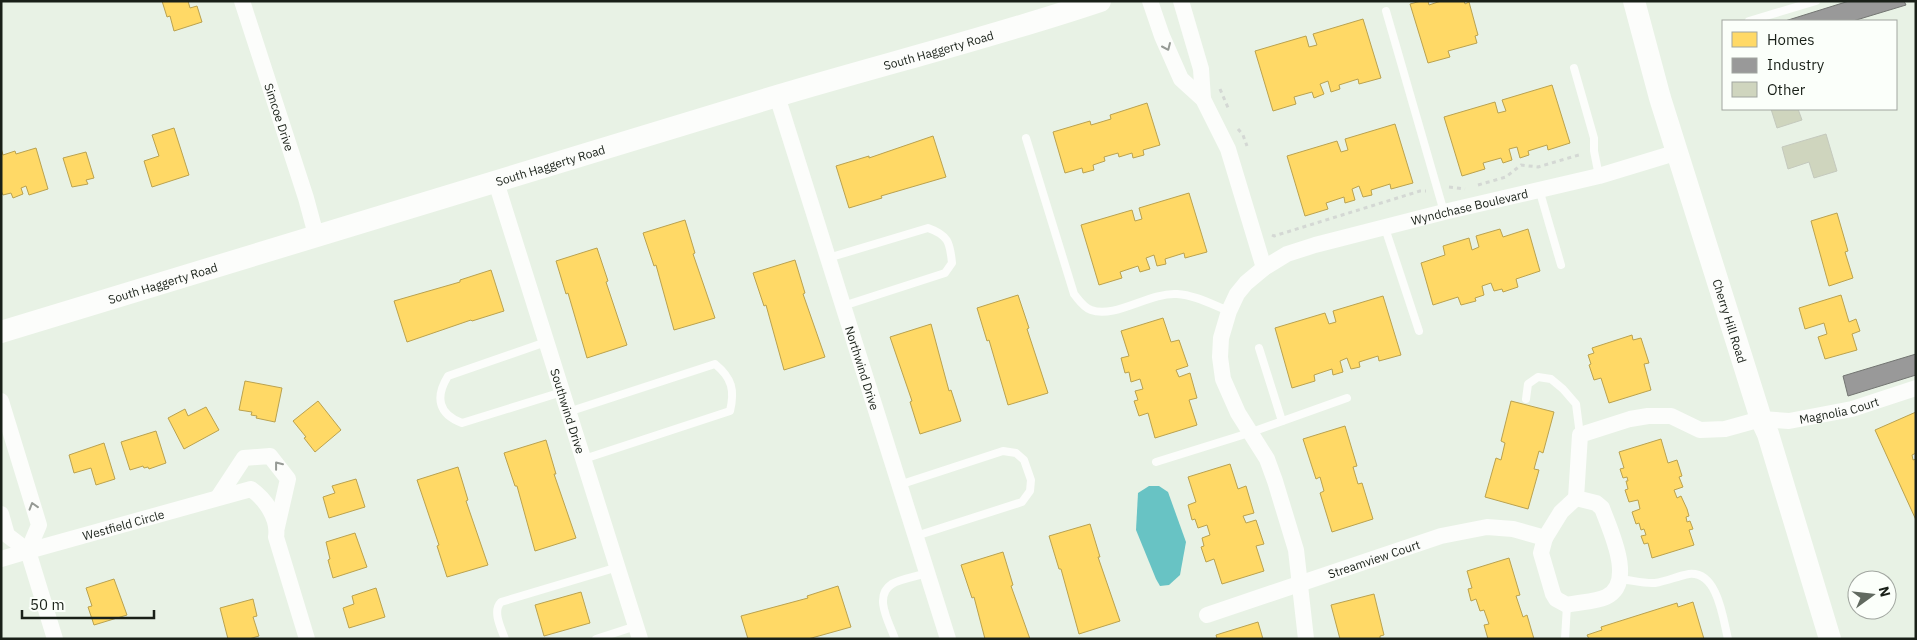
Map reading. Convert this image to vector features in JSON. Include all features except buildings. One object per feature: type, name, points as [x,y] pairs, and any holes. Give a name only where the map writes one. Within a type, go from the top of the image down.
[{"type":"main road","name":"South Haggerty Road","points":[[1,332],[893,61],[1008,31],[1100,1]]},
{"type":"main road","name":"Cherry Hill Road","points":[[1634,1],[1660,98],[1761,419],[1768,434],[1830,639]]},
{"type":"street","name":"Simcoe Drive","points":[[242,1],[306,198],[316,235]]},
{"type":"street","points":[[1150,1],[1162,36],[1181,79],[1203,99],[1228,149],[1264,268]]},
{"type":"street","points":[[1182,1],[1201,69],[1203,99]]},
{"type":"street","name":"Northwind Drive","points":[[777,96],[948,639]]},
{"type":"street","name":"Wyndchase Boulevard","points":[[1306,639],[1296,550],[1275,481],[1267,459],[1249,432],[1229,395],[1223,379],[1220,357],[1221,338],[1237,294],[1264,268],[1287,254],[1444,212],[1599,176],[1678,152]]},
{"type":"street","name":"Southwind Drive","points":[[496,182],[638,632]]},
{"type":"street","name":"Magnolia Court","points":[[1761,419],[1789,421],[1852,409],[1916,388]]},
{"type":"street","points":[[1,401],[39,525],[28,552]]},
{"type":"street","points":[[1576,498],[1596,503],[1602,508],[1620,564],[1620,579],[1615,590],[1605,597],[1567,605],[1553,594],[1541,553],[1545,538],[1561,512],[1576,498],[1580,435],[1613,424],[1648,416],[1671,416],[1700,430],[1725,429],[1761,419]]},
{"type":"street","name":"Westfield Circle","points":[[219,496],[244,458],[270,456],[288,479],[276,537],[307,639]]},
{"type":"street","name":"Westfield Circle","points":[[1,558],[28,552],[219,496],[250,489],[263,497],[278,527]]},
{"type":"street","points":[[1,514],[8,535],[28,552],[55,639]]},
{"type":"street","name":"Streamview Court","points":[[1207,615],[1441,536],[1487,527],[1513,529],[1545,538]]},
{"type":"lane","points":[[1752,20],[1816,1]]},
{"type":"lane","points":[[1386,11],[1444,212]]},
{"type":"lane","points":[[1574,68],[1594,138],[1594,151],[1599,176]]},
{"type":"lane","points":[[1026,138],[1074,294],[1081,304],[1091,310],[1105,312],[1156,296],[1177,294],[1188,296],[1229,312]]},
{"type":"lane","points":[[1539,189],[1561,265]]},
{"type":"lane","points":[[828,258],[928,228],[942,233],[951,246],[952,263],[945,273],[843,306]]},
{"type":"lane","points":[[1385,228],[1419,331]]},
{"type":"lane","points":[[546,342],[448,376],[440,389],[440,400],[444,411],[453,420],[462,424],[562,392]]},
{"type":"lane","points":[[1259,348],[1282,421]]},
{"type":"lane","points":[[568,412],[715,364],[727,374],[734,397],[730,411],[584,460]]},
{"type":"lane","points":[[1526,398],[1528,384],[1538,378],[1551,379],[1576,404],[1580,435]]},
{"type":"lane","points":[[1156,462],[1347,398]]},
{"type":"lane","points":[[900,485],[1002,451],[1016,453],[1024,460],[1027,467],[1031,480],[1030,491],[1022,502],[916,536]]},
{"type":"lane","points":[[505,639],[496,611],[497,606],[501,602],[618,567]]},
{"type":"lane","points":[[895,639],[882,602],[884,593],[893,583],[927,573]]},
{"type":"lane","points":[[1620,579],[1654,583],[1690,574],[1705,578],[1712,585],[1716,593],[1728,639]]},
{"type":"lane","points":[[1565,639],[1567,605]]},
{"type":"lane","points":[[596,639],[638,632]]},
{"type":"path","points":[[1218,84],[1233,119]]},
{"type":"path","points":[[1237,128],[1243,135],[1249,153]]},
{"type":"path","points":[[1269,232],[1274,236],[1420,191],[1438,190],[1452,186],[1464,189],[1506,177],[1521,165],[1538,167],[1585,153]]},
{"type":"water","points":[[1149,486],[1159,486],[1168,492],[1186,542],[1180,575],[1169,585],[1160,586],[1136,530],[1138,493]]}]
